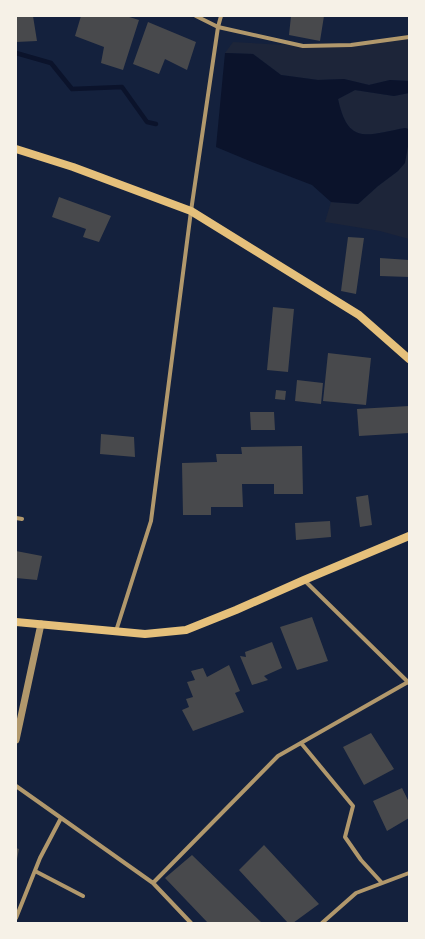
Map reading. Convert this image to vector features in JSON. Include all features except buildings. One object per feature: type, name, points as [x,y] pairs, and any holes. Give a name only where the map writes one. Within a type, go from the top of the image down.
[{"type":"main road","points":[[16,149],[73,167],[191,211],[359,315],[409,359]]},
{"type":"main road","points":[[16,622],[145,634],[186,630],[409,536]]},
{"type":"street","points":[[196,16],[218,27],[303,46],[351,45],[409,37]]},
{"type":"street","points":[[116,631],[151,521],[191,211],[218,27],[221,16]]},
{"type":"street","points":[[16,518],[22,519]]},
{"type":"street","points":[[153,883],[278,756],[409,683],[304,580]]},
{"type":"street","points":[[16,740],[41,624]]},
{"type":"street","points":[[301,744],[353,806],[345,837],[360,860],[382,883]]},
{"type":"street","points":[[16,786],[153,883],[191,923]]},
{"type":"street","points":[[16,918],[40,858],[61,818]]},
{"type":"street","points":[[35,871],[83,896]]},
{"type":"street","points":[[322,923],[356,893],[409,872]]},
{"type":"shaded area","points":[[409,37],[409,81],[390,80],[369,85],[344,79],[318,80],[281,75],[253,54],[225,53],[233,42],[303,46],[351,45]]},
{"type":"shaded area","points":[[225,53],[253,54],[281,75],[318,80],[344,79],[369,85],[390,80],[409,81],[409,93],[394,96],[355,90],[338,99],[342,114],[347,124],[354,131],[361,134],[380,133],[405,128],[409,129],[409,141],[405,163],[398,171],[358,204],[331,202],[312,185],[216,147]]},
{"type":"shaded area","points":[[355,90],[394,96],[409,93],[409,129],[405,128],[370,134],[361,134],[354,131],[347,124],[342,114],[338,99]]},
{"type":"shaded area","points":[[409,141],[409,239],[380,231],[325,222],[331,202],[358,204],[398,171]]},
{"type":"waterway","points":[[16,53],[51,63],[72,89],[122,87],[147,122],[156,124]]}]
